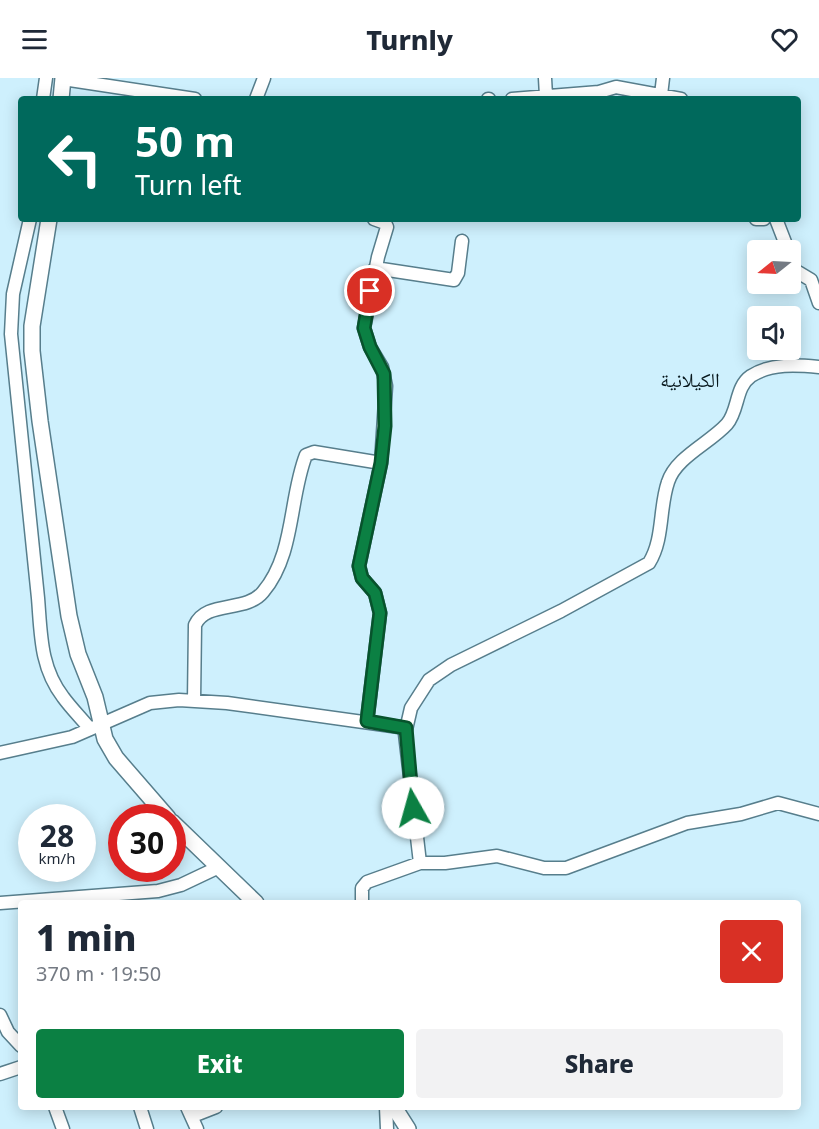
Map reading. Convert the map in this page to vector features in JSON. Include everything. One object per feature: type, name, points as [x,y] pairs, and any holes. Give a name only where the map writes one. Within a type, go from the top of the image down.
[{"type":"main road","points":[[61,96],[63,79]]},
{"type":"main road","points":[[49,222],[32,326],[32,351],[69,616],[78,654],[94,698],[95,727],[116,758],[156,804]]},
{"type":"main road","points":[[186,835],[253,900]]},
{"type":"main road","points":[[396,1110],[408,1129]]},
{"type":"street","points":[[43,96],[46,78]]},
{"type":"street","points":[[257,96],[264,78]]},
{"type":"street","points":[[545,78],[546,96],[607,89],[666,96]]},
{"type":"street","points":[[661,95],[663,78]]},
{"type":"street","points":[[63,79],[175,96]]},
{"type":"street","points":[[29,222],[13,294],[11,334],[39,598],[40,635],[44,658],[53,681],[71,707],[95,727]]},
{"type":"street","points":[[367,721],[380,613],[375,593],[362,578],[359,566],[381,463],[386,386],[382,367],[370,347],[364,328],[375,268],[387,227],[382,222]]},
{"type":"street","points":[[777,222],[784,240]]},
{"type":"street","points":[[375,268],[454,280],[458,273],[462,241]]},
{"type":"street","points":[[801,274],[811,280],[819,303]]},
{"type":"street","points":[[420,863],[406,755],[406,728],[416,698],[436,674],[649,563],[655,549],[668,482],[680,465],[729,422],[741,387],[752,375],[780,366],[819,367]]},
{"type":"street","points":[[194,701],[195,625],[198,619],[208,612],[254,600],[268,585],[279,564],[306,455],[314,452],[381,463]]},
{"type":"street","points":[[0,753],[50,743],[95,727],[150,703],[194,701],[227,703],[406,728]]},
{"type":"street","points":[[362,900],[362,890],[367,882],[420,863],[445,863],[502,856],[544,868],[566,868],[687,823],[741,814],[772,804],[787,804],[819,814]]},
{"type":"street","points":[[40,900],[158,891],[181,885],[219,867]]},
{"type":"street","points":[[0,903],[18,902]]},
{"type":"street","points":[[0,1015],[8,1032],[18,1043]]},
{"type":"street","points":[[0,1074],[18,1067]]},
{"type":"street","points":[[56,1110],[63,1129]]},
{"type":"street","points":[[141,1110],[147,1129]]},
{"type":"street","points":[[386,1110],[387,1129]]},
{"type":"street","points":[[190,1112],[197,1129]]},
{"type":"district","name":"الكيلانية","points":[[690,380]]},
{"type":"route","points":[[370,291],[364,328],[370,347],[382,367],[386,386],[381,463],[359,566],[362,578],[375,593],[380,608],[367,721],[406,728],[406,755],[413,808]]}]
